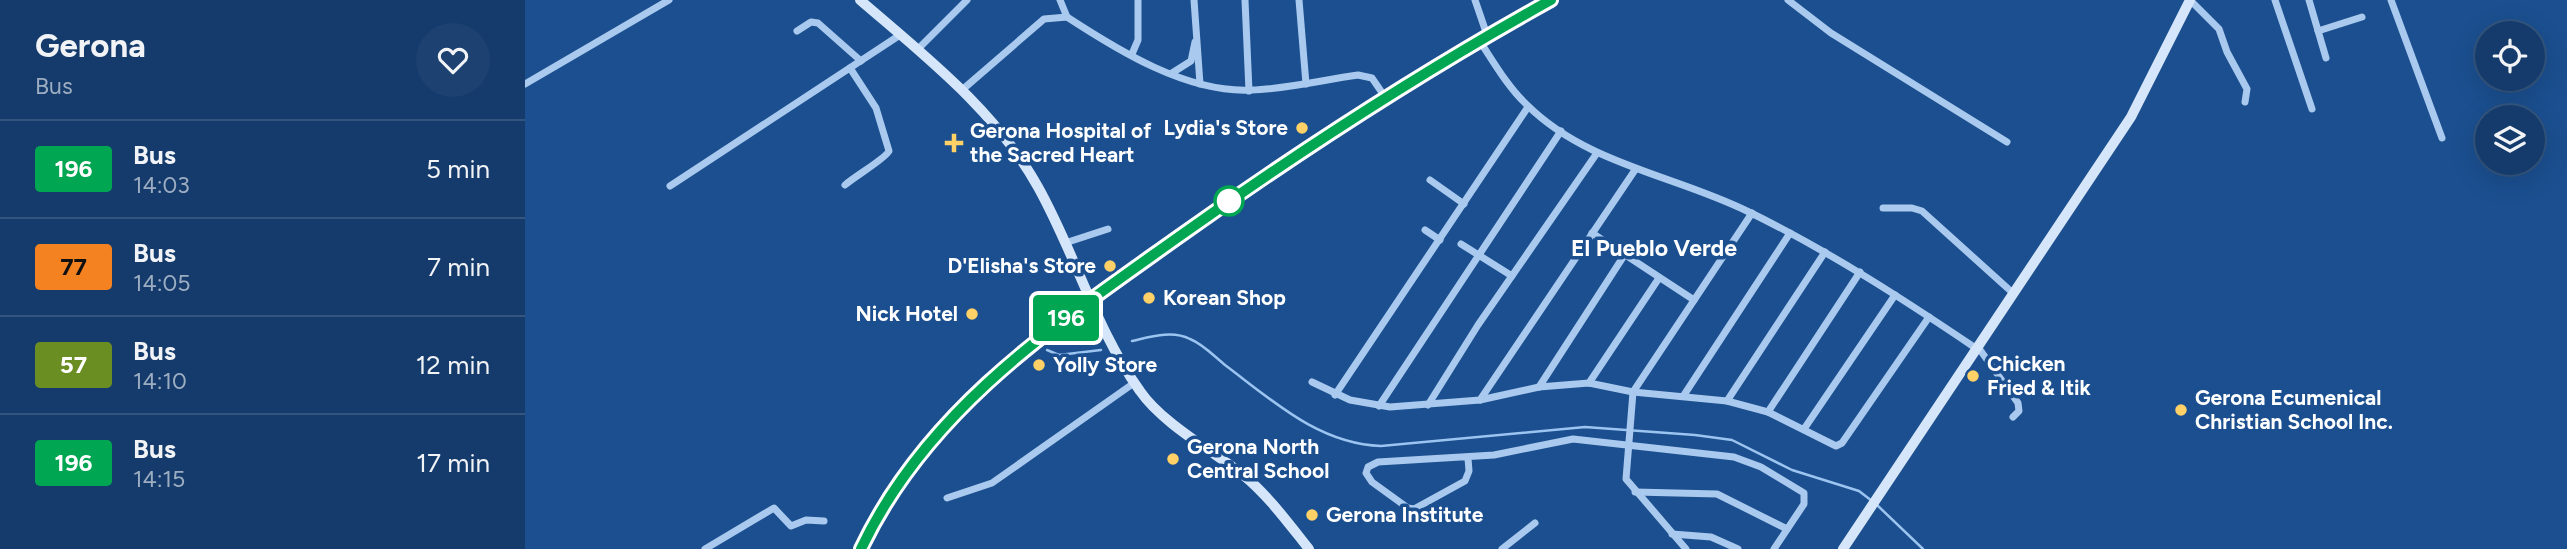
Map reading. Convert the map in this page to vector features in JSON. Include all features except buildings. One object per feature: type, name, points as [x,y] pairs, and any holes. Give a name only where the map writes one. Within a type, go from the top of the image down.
[{"type":"highway","points":[[861,549],[899,483],[943,426],[1034,340],[1288,159],[1483,37],[1551,0]]},
{"type":"main road","points":[[860,0],[961,90],[1019,157],[1038,186],[1092,298],[1107,337],[1149,403],[1256,487],[1310,549]]},
{"type":"main road","points":[[1843,549],[2131,117],[2190,0]]},
{"type":"street","points":[[525,84],[669,0]]},
{"type":"street","points":[[1060,0],[1067,17]]},
{"type":"street","points":[[1132,54],[1138,40],[1137,0]]},
{"type":"street","points":[[1194,0],[1200,84]]},
{"type":"street","points":[[1245,0],[1249,91]]},
{"type":"street","points":[[1299,0],[1306,85]]},
{"type":"street","points":[[1475,0],[1483,37],[1528,107],[1597,153],[1635,170],[1752,213],[1860,272],[1978,348],[2018,403],[2019,411],[2013,417]]},
{"type":"street","points":[[1788,0],[1831,33],[2007,142]]},
{"type":"street","points":[[2190,0],[2219,29],[2227,52],[2247,89],[2245,102]]},
{"type":"street","points":[[2275,0],[2312,109]]},
{"type":"street","points":[[2309,0],[2326,58]]},
{"type":"street","points":[[2391,0],[2442,138]]},
{"type":"street","points":[[918,49],[964,1]]},
{"type":"street","points":[[961,90],[1044,19],[1067,17],[1132,54],[1200,84],[1249,91],[1367,76],[1372,78],[1385,97]]},
{"type":"street","points":[[2318,32],[2362,18]]},
{"type":"street","points":[[797,31],[811,22],[818,23],[861,61]]},
{"type":"street","points":[[670,186],[900,34]]},
{"type":"street","points":[[1173,73],[1191,61],[1196,35]]},
{"type":"street","points":[[845,185],[860,171],[886,156],[889,151],[876,108],[851,68]]},
{"type":"street","points":[[1335,395],[1528,107]]},
{"type":"street","points":[[1379,406],[1561,131]]},
{"type":"street","points":[[1428,405],[1597,153]]},
{"type":"street","points":[[1480,400],[1635,170]]},
{"type":"street","points":[[1430,180],[1464,204]]},
{"type":"street","points":[[1882,208],[1912,208],[1922,211],[2014,294]]},
{"type":"street","points":[[1686,549],[1625,477],[1633,392],[1752,213]]},
{"type":"street","points":[[1065,243],[1108,229]]},
{"type":"street","points":[[1425,230],[1440,240]]},
{"type":"street","points":[[1592,233],[1694,300]]},
{"type":"street","points":[[1684,395],[1790,233]]},
{"type":"street","points":[[1461,244],[1512,276]]},
{"type":"street","points":[[1727,401],[1825,252]]},
{"type":"street","points":[[1539,387],[1625,254]]},
{"type":"street","points":[[1767,412],[1860,272]]},
{"type":"street","points":[[1589,383],[1659,278]]},
{"type":"street","points":[[1804,429],[1895,295]]},
{"type":"street","points":[[1312,382],[1335,395],[1379,406],[1480,400],[1539,387],[1589,383],[1633,392],[1727,401],[1767,412],[1840,446],[1929,317]]},
{"type":"street","points":[[947,498],[992,483],[1134,383]]},
{"type":"street","points":[[1468,458],[1469,473],[1465,481],[1414,509],[1408,508],[1372,482],[1366,472],[1368,467],[1378,462],[1468,458],[1508,453],[1569,439],[1713,453],[1761,467],[1804,493],[1804,504],[1774,549]]},
{"type":"street","points":[[1635,492],[1717,494],[1787,529]]},
{"type":"street","points":[[705,549],[774,508],[791,526],[806,520],[824,521]]},
{"type":"street","points":[[1502,549],[1535,523]]},
{"type":"street","points":[[1672,534],[1711,537],[1738,549]]},
{"type":"waterway","points":[[1132,341],[1168,335],[1183,336],[1195,341],[1261,393],[1298,418],[1337,438],[1358,443],[1381,446],[1585,427],[1695,435],[1732,440],[1792,470],[1859,491],[1872,501]]},
{"type":"waterway","points":[[1047,350],[1059,355],[1101,350]]},
{"type":"waterway","points":[[1877,505],[1923,549]]},
{"type":"bus line","name":"196","points":[[861,549],[899,483],[943,426],[1034,340],[1328,132],[1487,35],[1551,0]]},
{"type":"place","name":"Lydia's Store","points":[[1302,128]]},
{"type":"place","name":"Gerona Hospital of the Sacred Heart","points":[[954,143]]},
{"type":"place","name":"D'Elisha's Store","points":[[1110,266]]},
{"type":"place","name":"Korean Shop","points":[[1149,298]]},
{"type":"place","name":"Nick Hotel","points":[[972,314]]},
{"type":"place","name":"Yolly Store","points":[[1039,365]]},
{"type":"place","name":"Chicken Fried & Itik","points":[[1973,376]]},
{"type":"place","name":"Gerona Ecumenical Christian School Inc.","points":[[2181,410]]},
{"type":"place","name":"Gerona North Central School","points":[[1173,459]]},
{"type":"place","name":"Gerona Institute","points":[[1312,515]]},
{"type":"district","name":"El Pueblo Verde","points":[[1654,248]]}]
